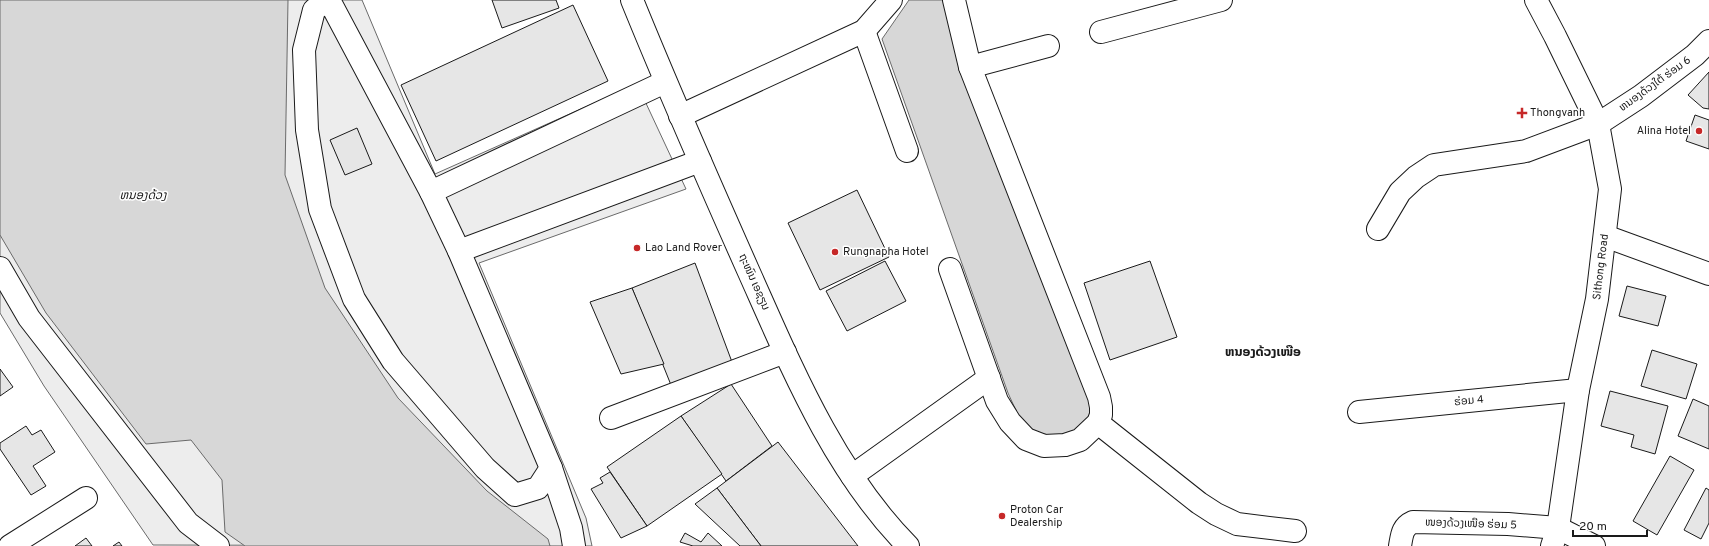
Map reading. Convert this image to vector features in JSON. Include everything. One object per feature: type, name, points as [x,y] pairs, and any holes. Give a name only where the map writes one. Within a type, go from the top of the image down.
[{"type":"street","points":[[551,468],[538,488],[514,495],[485,468],[392,361],[354,299],[320,209],[307,130],[304,50],[314,10],[328,0],[431,192],[459,251],[551,468],[571,528],[574,546]]},
{"type":"street","name":"ຖະໜົນ ເອຊຽນ","points":[[632,0],[665,82],[785,352],[826,433],[852,476],[878,513],[906,545]]},
{"type":"street","points":[[680,116],[864,31],[891,0]]},
{"type":"street","points":[[950,269],[997,401],[1010,422],[1026,439],[1044,446],[1065,445],[1080,440],[1098,423],[1101,415],[1099,397],[970,67],[954,0]]},
{"type":"street","points":[[1101,32],[1221,0]]},
{"type":"street","name":"Sithong Road","points":[[1536,0],[1598,124],[1610,189],[1597,299],[1578,390],[1555,537]]},
{"type":"street","points":[[864,31],[908,150]]},
{"type":"street","name":"ຫນອງດ້ວງໃຕ້ ຮ່ອມ 6","points":[[1378,229],[1400,192],[1416,177],[1434,165],[1526,150],[1598,124],[1653,87],[1694,55],[1709,41]]},
{"type":"street","points":[[970,67],[1048,46]]},
{"type":"street","points":[[431,192],[665,82]]},
{"type":"street","points":[[459,251],[700,161]]},
{"type":"street","points":[[1605,236],[1709,274]]},
{"type":"street","points":[[0,268],[28,318],[188,524],[218,546]]},
{"type":"street","points":[[611,418],[785,352]]},
{"type":"street","points":[[852,476],[989,378]]},
{"type":"street","name":"ຮ່ອມ 4","points":[[1359,412],[1578,390]]},
{"type":"street","points":[[1098,423],[1199,503],[1216,514],[1238,524],[1295,531]]},
{"type":"street","points":[[10,546],[86,498]]},
{"type":"street","name":"ໜອງດ້ວງເໜືອ ຮ່ອມ 5","points":[[1400,546],[1404,529],[1407,525],[1413,522],[1508,524],[1555,537]]},
{"type":"street","points":[[1555,537],[1594,546]]},
{"type":"shaded area","points":[[0,0],[362,0],[435,174],[637,84],[686,189],[479,263],[586,518],[592,546],[153,545],[44,386],[0,313]]},
{"type":"water","name":"ຫນອງດ້ວງ","points":[[0,0],[288,0],[285,175],[325,288],[398,398],[487,491],[548,539],[550,546],[245,546],[225,532],[222,480],[191,440],[146,444],[46,313],[0,235]]},
{"type":"water","points":[[909,0],[945,0],[1091,394],[1093,415],[1077,434],[1048,438],[1032,429],[1019,417],[1008,393],[882,39]]},
{"type":"building","points":[[492,0],[556,0],[559,8],[502,28]]},
{"type":"building","points":[[573,5],[608,81],[436,161],[401,85]]},
{"type":"building","points":[[1709,72],[1709,109],[1703,108],[1688,95]]},
{"type":"building","name":"Alina Hotel","points":[[1695,115],[1709,120],[1709,149],[1686,141]]},
{"type":"building","points":[[357,128],[372,164],[345,175],[330,140]]},
{"type":"building","points":[[857,190],[889,257],[820,290],[788,223]]},
{"type":"building","points":[[885,261],[906,301],[847,331],[826,291]]},
{"type":"building","points":[[1150,261],[1177,337],[1110,360],[1084,283]]},
{"type":"building","points":[[695,263],[732,362],[671,385],[632,288]]},
{"type":"building","points":[[1627,286],[1666,296],[1658,326],[1619,316]]},
{"type":"building","points":[[632,288],[664,364],[621,374],[590,302]]},
{"type":"building","points":[[1652,350],[1697,364],[1686,399],[1641,386]]},
{"type":"building","points":[[0,369],[13,387],[0,396]]},
{"type":"building","points":[[731,384],[772,446],[726,481],[681,416]]},
{"type":"building","points":[[1610,391],[1668,406],[1655,454],[1631,447],[1634,435],[1601,426]]},
{"type":"building","points":[[1693,399],[1709,406],[1709,449],[1678,436]]},
{"type":"building","points":[[681,416],[722,474],[647,526],[607,467]]},
{"type":"building","points":[[26,426],[32,435],[41,430],[55,452],[33,466],[46,486],[31,495],[0,449],[0,443]]},
{"type":"building","points":[[778,442],[858,546],[761,546],[717,488]]},
{"type":"building","points":[[1670,456],[1694,470],[1657,535],[1633,521]]},
{"type":"building","points":[[610,472],[647,526],[621,538],[591,489],[603,483],[600,478]]},
{"type":"building","points":[[717,488],[761,546],[740,546],[695,504]]},
{"type":"building","points":[[1706,488],[1709,490],[1709,523],[1701,539],[1684,530]]},
{"type":"building","points":[[685,533],[701,542],[708,533],[722,546],[693,546],[680,542]]},
{"type":"building","points":[[86,538],[92,546],[75,546]]},
{"type":"building","points":[[119,542],[122,546],[113,546]]},
{"type":"place","name":"Thongvanh","points":[[1522,113]]},
{"type":"place","name":"Alina Hotel","points":[[1699,131]]},
{"type":"place","name":"Lao Land Rover","points":[[637,248]]},
{"type":"place","name":"Rungnapha Hotel","points":[[835,252]]},
{"type":"place","name":"Proton Car Dealership","points":[[1002,516]]},
{"type":"district","name":"ຫນອງດ້ວງເໜືອ","points":[[1263,353]]}]
